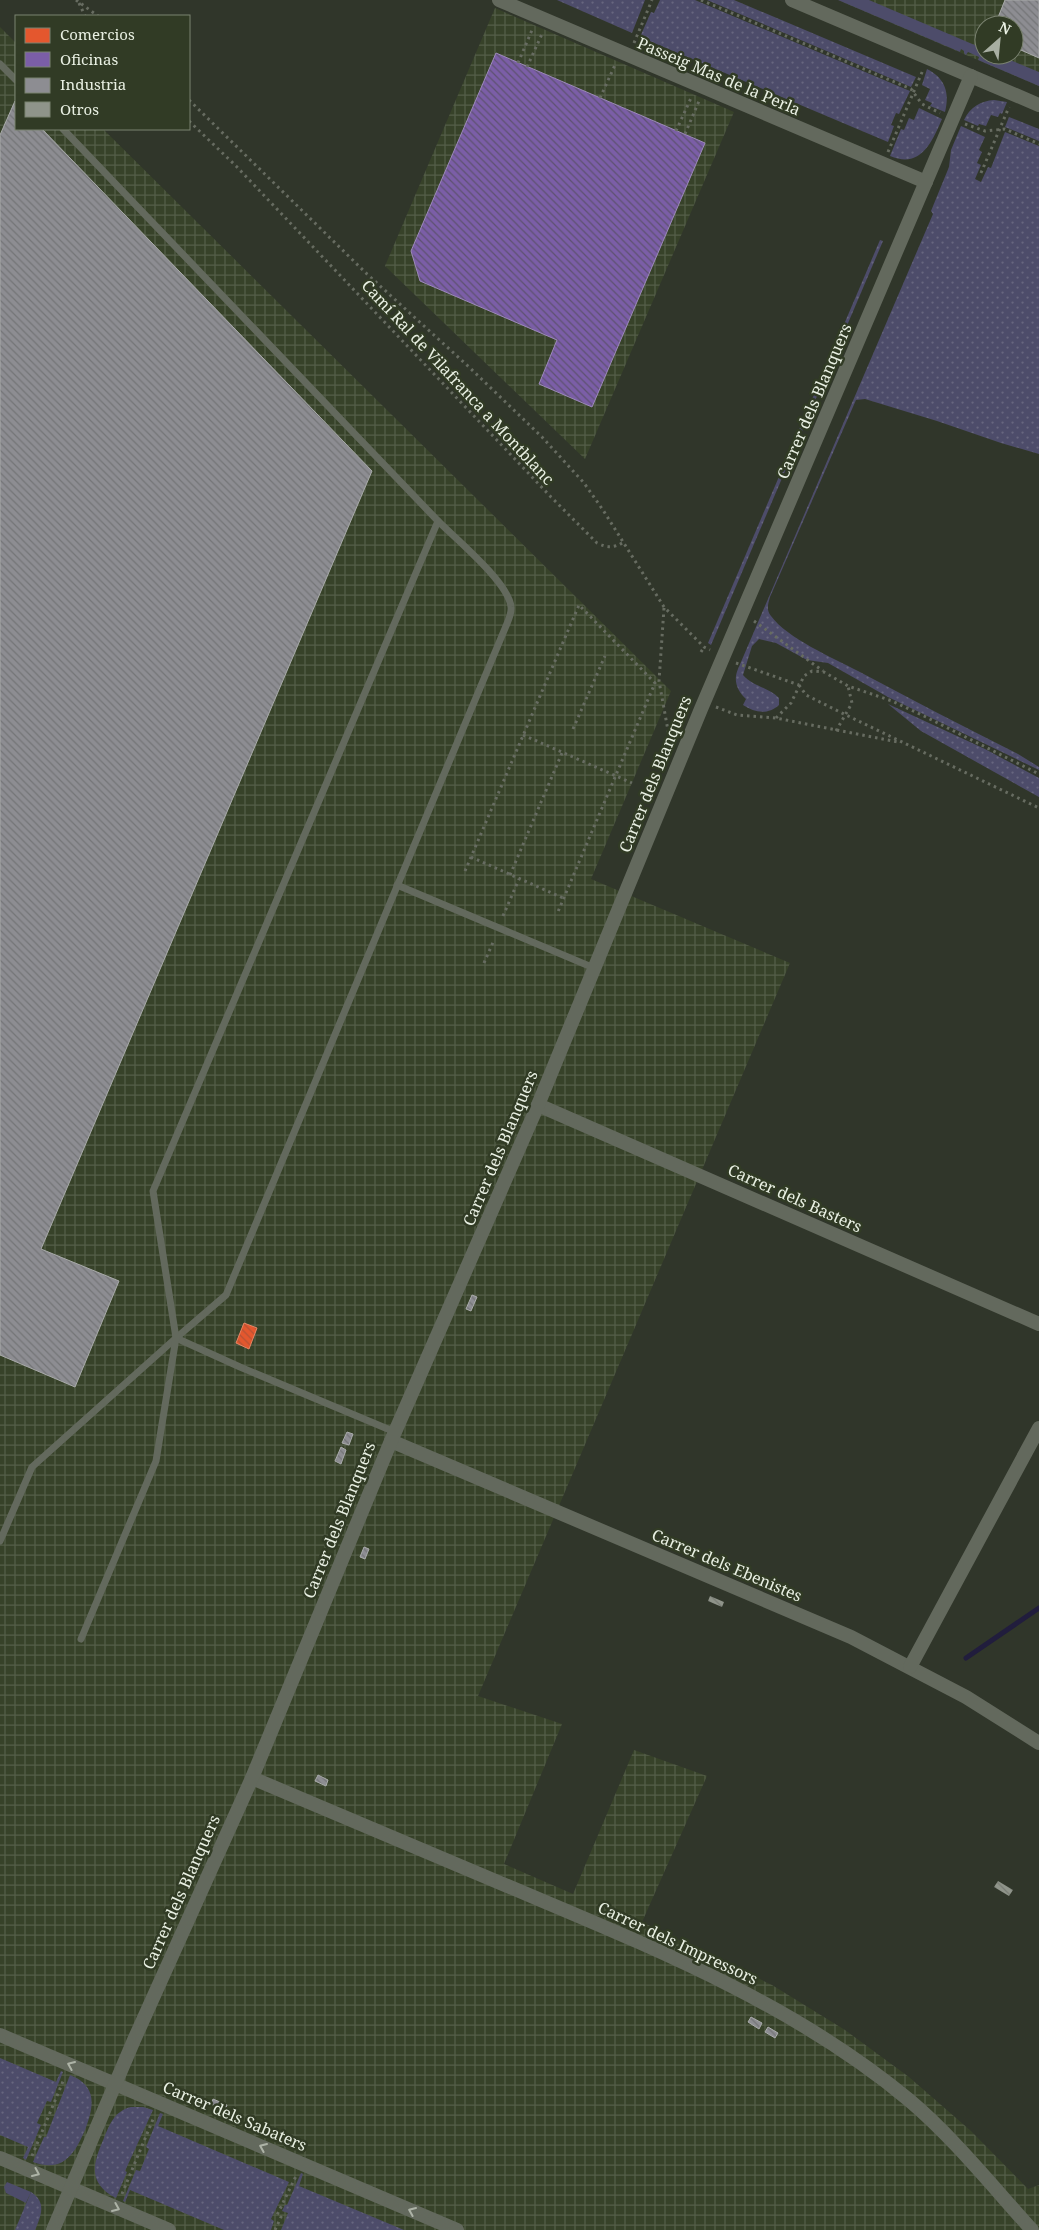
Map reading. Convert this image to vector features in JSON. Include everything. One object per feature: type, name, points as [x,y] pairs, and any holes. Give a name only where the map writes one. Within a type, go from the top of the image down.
[{"type":"street","name":"Passeig Mas de la Perla","points":[[499,0],[926,182]]},
{"type":"street","points":[[792,0],[1039,105]]},
{"type":"street","name":"Carrer dels Blanquers","points":[[53,2230],[252,1778],[393,1437],[538,1105],[704,702],[972,76]]},
{"type":"street","name":"Carrer dels Basters","points":[[538,1105],[1039,1324]]},
{"type":"street","points":[[910,1667],[1039,1428]]},
{"type":"street","name":"Carrer dels Ebenistes","points":[[393,1437],[851,1638],[966,1697],[1039,1743]]},
{"type":"street","name":"Carrer dels Impressors","points":[[252,1778],[667,1954],[757,1998],[822,2036],[910,2100],[1032,2230]]},
{"type":"street","name":"Carrer dels Sabaters","points":[[0,2035],[457,2230]]},
{"type":"street","points":[[0,2158],[169,2230]]},
{"type":"lane","points":[[0,64],[15,79]]},
{"type":"lane","points":[[0,1541],[32,1467],[226,1295],[506,626],[511,608],[502,587],[481,562],[438,521],[64,130]]},
{"type":"lane","points":[[81,1638],[156,1461],[176,1338],[153,1191],[438,521]]},
{"type":"lane","points":[[397,885],[594,968]]},
{"type":"lane","points":[[176,1338],[393,1437]]},
{"type":"path","points":[[632,47],[652,0]]},
{"type":"path","points":[[701,0],[910,89],[922,104],[943,115]]},
{"type":"path","points":[[78,1],[85,15]]},
{"type":"path","points":[[78,1],[97,15]]},
{"type":"path","points":[[518,63],[533,29]]},
{"type":"path","points":[[527,67],[542,33]]},
{"type":"path","points":[[600,98],[615,65]]},
{"type":"path","points":[[886,155],[924,67]]},
{"type":"path","points":[[676,131],[691,98]]},
{"type":"path","points":[[190,101],[324,233],[542,437],[584,484],[624,542],[664,607],[704,647],[700,652]]},
{"type":"path","points":[[684,134],[699,101]]},
{"type":"path","points":[[981,173],[1010,104]]},
{"type":"path","name":"Camí Ral de Vilafranca a Montblanc","points":[[190,122],[236,166],[550,498],[597,543],[606,547],[615,547],[624,542]]},
{"type":"path","points":[[962,123],[986,132],[1005,129],[1039,144]]},
{"type":"path","points":[[465,871],[579,605],[655,683],[556,914]]},
{"type":"path","points":[[664,607],[659,681],[668,736],[680,760]]},
{"type":"path","points":[[758,623],[824,672],[848,686],[892,701],[1039,774]]},
{"type":"path","points":[[573,729],[604,656]]},
{"type":"path","points":[[740,665],[799,685],[806,694],[846,715],[1039,808]]},
{"type":"path","points":[[776,718],[790,702],[804,676],[812,671],[824,672]]},
{"type":"path","points":[[836,731],[852,703],[848,686]]},
{"type":"path","points":[[704,702],[737,715],[776,718],[904,743]]},
{"type":"path","points":[[523,735],[562,754],[632,783]]},
{"type":"path","points":[[510,875],[562,754]]},
{"type":"path","points":[[471,857],[563,898]]},
{"type":"path","points":[[503,916],[519,879]]},
{"type":"path","points":[[484,964],[494,940]]},
{"type":"path","points":[[29,2161],[66,2073]]},
{"type":"path","points":[[120,2199],[157,2111]]},
{"type":"path","points":[[275,2230],[281,2217],[276,2215],[283,2200],[285,2201],[298,2172]]},
{"type":"shaded area","points":[[557,0],[645,0],[632,33]]},
{"type":"shaded area","points":[[660,0],[695,0],[910,91],[899,114],[896,113],[891,125],[894,126],[888,142],[640,37],[651,12],[654,13]]},
{"type":"shaded area","points":[[707,0],[734,0],[916,77],[911,87]]},
{"type":"shaded area","points":[[838,0],[1039,0],[1039,86],[990,65],[1024,65],[1024,15],[974,15],[974,58]]},
{"type":"shaded area","points":[[838,0],[869,0],[974,45],[974,55],[968,52],[966,55],[961,49],[960,52]]},
{"type":"shaded area","points":[[495,8],[734,112],[585,459],[385,266]]},
{"type":"shaded area","points":[[0,27],[15,42],[15,130],[104,130],[671,691],[591,879],[790,963],[478,1696],[562,1724],[504,1864],[573,1894],[634,1750],[707,1776],[642,1922],[772,1985],[845,2030],[909,2077],[971,2131],[1028,2189],[1039,2185],[1039,2230],[0,2230]]},
{"type":"shaded area","points":[[990,65],[1022,65],[1039,72],[1039,86]]},
{"type":"shaded area","points":[[927,69],[938,77],[945,87],[947,99],[945,112],[930,106],[932,103],[925,100],[930,89],[922,85]]},
{"type":"shaded area","points":[[994,100],[1007,102],[1002,114],[1000,113],[998,117],[991,115],[986,126],[979,124],[978,126],[964,120],[976,105]]},
{"type":"shaded area","points":[[919,108],[942,119],[934,136],[924,151],[917,156],[910,159],[901,159],[890,156],[901,129],[904,130],[909,118],[914,120]]},
{"type":"shaded area","points":[[1009,117],[1039,129],[1039,141],[1005,127]]},
{"type":"shaded area","points":[[961,126],[985,137],[979,150],[982,152],[977,163],[981,165],[975,179],[981,182],[988,167],[991,168],[1005,132],[1039,146],[1039,454],[865,399],[856,400],[770,597],[768,609],[769,614],[778,624],[799,640],[1018,754],[1039,767],[1039,770],[888,697],[828,663],[807,660],[776,643],[759,639],[752,646],[743,675],[751,682],[775,694],[779,698],[779,705],[766,712],[748,708],[743,705],[746,699],[738,689],[736,681],[738,669],[933,214],[931,211],[949,167],[951,150]]},
{"type":"shaded area","points":[[880,240],[883,241],[711,645],[708,643]]},
{"type":"shaded area","points":[[888,704],[985,749],[1039,778],[1039,797],[921,731]]},
{"type":"shaded area","points":[[0,2058],[56,2082],[61,2071],[63,2072],[51,2102],[47,2101],[37,2123],[41,2125],[26,2160],[23,2158],[28,2147],[0,2135]]},
{"type":"shaded area","points":[[70,2075],[85,2085],[91,2098],[92,2105],[85,2130],[72,2154],[66,2160],[52,2165],[33,2162],[44,2137],[46,2137]]},
{"type":"shaded area","points":[[131,2107],[143,2107],[153,2110],[125,2171],[127,2172],[116,2198],[100,2186],[95,2172],[95,2164],[100,2147],[111,2123],[121,2111]]},
{"type":"shaded area","points":[[160,2113],[163,2114],[158,2126],[289,2182],[271,2219],[274,2221],[271,2230],[224,2230],[130,2190],[125,2202],[123,2201],[136,2170],[140,2171],[149,2149],[146,2147]]},
{"type":"shaded area","points":[[301,2173],[303,2174],[299,2186],[404,2230],[281,2230],[288,2213],[282,2211],[285,2205],[287,2205]]},
{"type":"shaded area","points":[[7,2182],[31,2192],[26,2203],[6,2193],[4,2187]]},
{"type":"shaded area","points":[[31,2192],[36,2196],[41,2205],[41,2214],[35,2230],[15,2230]]},
{"type":"building: Comercios","points":[[244,1323],[257,1328],[249,1349],[236,1343]]},
{"type":"building: Oficinas","points":[[496,53],[705,143],[592,407],[539,384],[557,340],[420,281],[411,251]]},
{"type":"building: Industria","points":[[1005,0],[1039,0],[1039,58],[1024,51],[1024,15],[999,15]]},
{"type":"building: Industria","points":[[15,101],[15,130],[43,130],[372,471],[41,1249],[119,1281],[75,1387],[0,1355],[0,135]]},
{"type":"building: Industria","points":[[472,1295],[477,1297],[471,1311],[466,1309]]},
{"type":"building: Industria","points":[[347,1432],[353,1434],[349,1445],[342,1443]]},
{"type":"building: Industria","points":[[341,1447],[346,1450],[341,1464],[335,1461]]},
{"type":"building: Industria","points":[[364,1547],[369,1549],[365,1559],[360,1557]]},
{"type":"building: Industria","points":[[318,1775],[328,1780],[326,1786],[315,1781]]},
{"type":"building: Industria","points":[[751,2017],[762,2023],[759,2029],[748,2022]]},
{"type":"building: Industria","points":[[768,2027],[778,2033],[775,2038],[765,2032]]},
{"type":"building: Industria","points":[[213,2099],[227,2105],[225,2110],[211,2104]]},
{"type":"building: Otros","points":[[710,1596],[724,1602],[722,1607],[708,1601]]},
{"type":"building: Otros","points":[[998,1881],[1013,1890],[1009,1896],[994,1887]]},
{"type":"waterway","points":[[966,1658],[1039,1608]]}]
